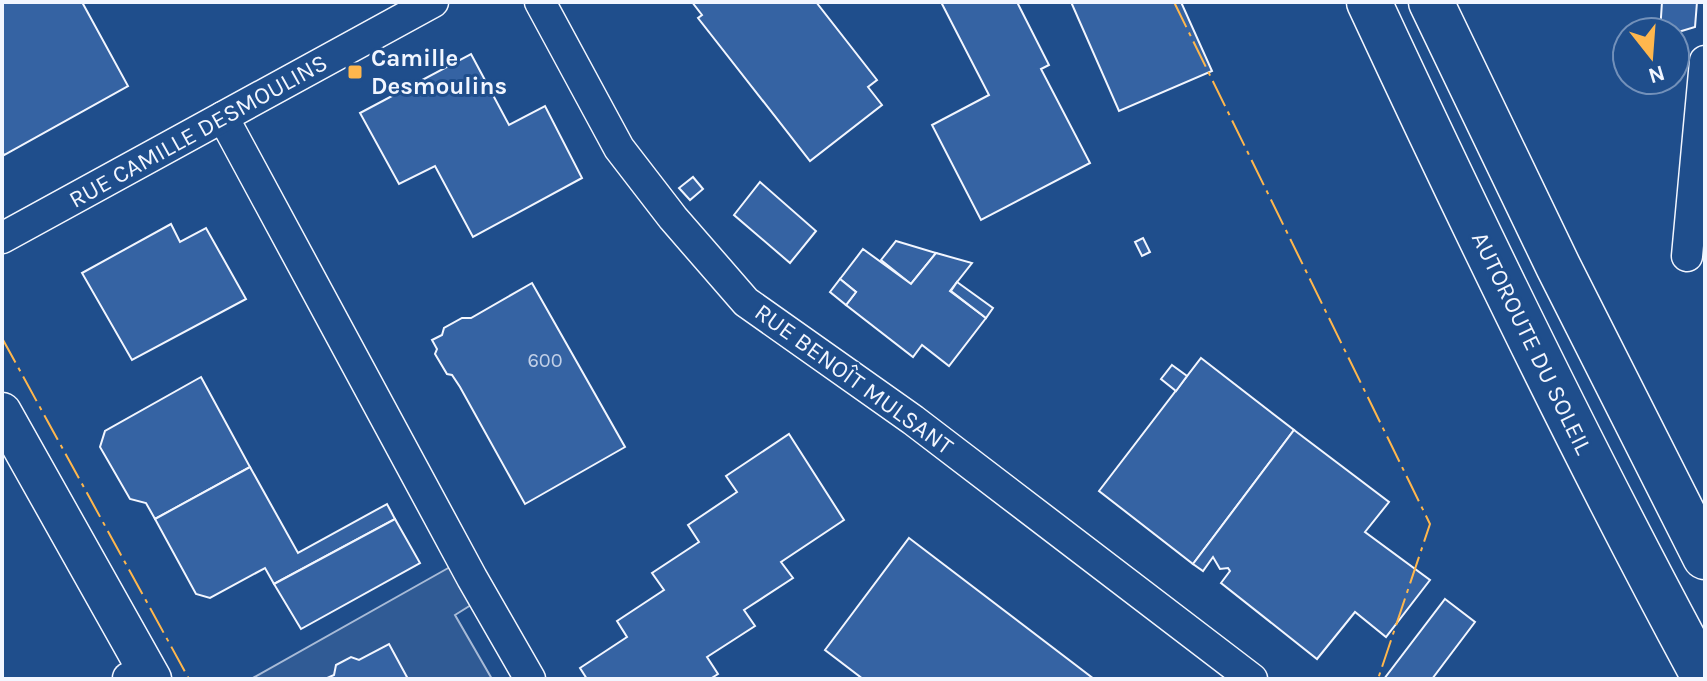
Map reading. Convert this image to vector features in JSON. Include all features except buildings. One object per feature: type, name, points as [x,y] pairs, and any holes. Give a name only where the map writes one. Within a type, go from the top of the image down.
[{"type":"highway","name":"AUTOROUTE DU SOLEIL","points":[[1369,2],[1503,286],[1705,679]]},
{"type":"highway","points":[[1431,2],[1558,266],[1705,557]]},
{"type":"main road","points":[[2,412],[135,679]]},
{"type":"main road","points":[[2,451],[135,679]]},
{"type":"street","name":"RUE CAMILLE DESMOULINS","points":[[3,238],[433,2]]},
{"type":"street","name":"RUE BENOÎT MULSANT","points":[[540,2],[619,148],[673,218],[746,302],[913,420],[1252,679]]},
{"type":"street","points":[[1687,256],[1705,61]]},
{"type":"street","points":[[223,117],[472,578],[530,679]]},
{"type":"shaded area","points":[[450,567],[471,605],[455,615],[492,679],[251,679]]},
{"type":"power","points":[[1174,2],[1430,524],[1378,679]]},
{"type":"power","points":[[2,338],[189,679]]},
{"type":"place","name":"Camille Desmoulins","points":[[355,72]]}]
